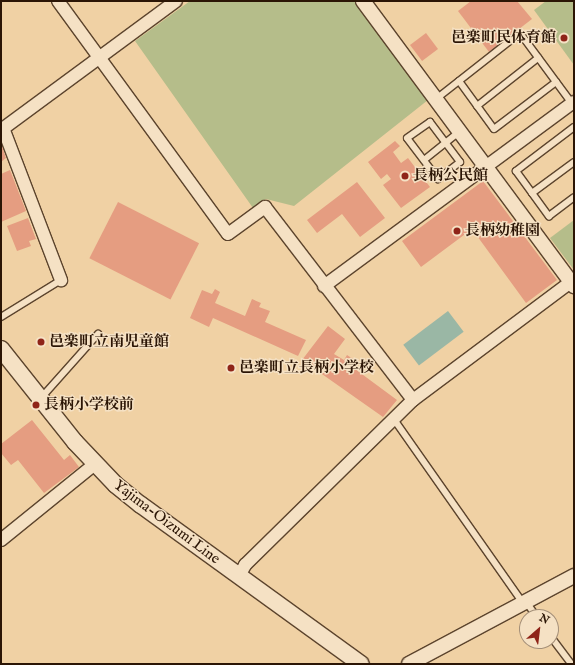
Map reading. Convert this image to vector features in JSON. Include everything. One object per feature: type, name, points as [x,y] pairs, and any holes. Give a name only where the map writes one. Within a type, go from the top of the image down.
[{"type":"main road","name":"Yajima-Oizumi Line","points":[[1,349],[40,399],[95,464],[141,505],[362,664]]},
{"type":"street","points":[[58,1],[228,234],[265,207],[324,286],[413,400]]},
{"type":"street","points":[[61,280],[2,129],[176,1]]},
{"type":"street","points":[[239,576],[245,566],[393,418],[413,400],[572,284],[363,1]]},
{"type":"street","points":[[324,286],[573,104]]},
{"type":"street","points":[[1,540],[95,464]]},
{"type":"street","points":[[409,664],[574,576]]},
{"type":"lane","points":[[436,99],[520,34],[573,104]]},
{"type":"lane","points":[[477,106],[538,58]]},
{"type":"lane","points":[[459,81],[494,129],[556,82]]},
{"type":"lane","points":[[430,122],[460,162],[438,179],[424,160],[408,138],[430,122]]},
{"type":"lane","points":[[574,127],[516,171],[549,216],[574,197]]},
{"type":"lane","points":[[424,160],[460,132]]},
{"type":"lane","points":[[532,193],[574,162]]},
{"type":"lane","points":[[1,317],[61,280]]},
{"type":"lane","points":[[40,399],[98,334]]},
{"type":"lane","points":[[393,418],[530,609]]},
{"type":"lane","points":[[559,648],[571,664]]},
{"type":"green space","points":[[190,1],[355,1],[428,100],[294,206],[266,199],[253,208],[135,41]]},
{"type":"green space","name":"邑楽町民体育館","points":[[546,1],[574,1],[574,65],[534,10]]},
{"type":"green space","points":[[574,220],[574,270],[550,238]]},
{"type":"shaded area","points":[[448,311],[464,332],[419,365],[403,345]]},
{"type":"building","points":[[471,1],[517,1],[532,19],[489,52],[458,11]]},
{"type":"building","points":[[426,33],[438,49],[422,61],[410,45]]},
{"type":"building","name":"長柄公民館","points":[[395,141],[400,146],[393,152],[401,163],[408,158],[430,187],[401,208],[383,185],[391,179],[387,174],[381,179],[368,162]]},
{"type":"building","points":[[1,143],[6,158],[1,162]]},
{"type":"building","points":[[10,170],[26,211],[1,222],[1,174]]},
{"type":"building","points":[[483,181],[557,280],[526,303],[472,229],[421,267],[402,241]]},
{"type":"building","points":[[357,182],[385,218],[360,237],[342,214],[317,233],[307,220]]},
{"type":"building","points":[[118,202],[199,243],[170,299],[89,258]]},
{"type":"building","points":[[28,218],[36,239],[29,241],[31,246],[17,251],[7,226]]},
{"type":"building","points":[[215,289],[220,292],[215,303],[245,316],[252,299],[261,303],[259,307],[270,311],[265,322],[306,340],[298,356],[213,318],[209,327],[190,318],[202,290],[212,294]]},
{"type":"building","points":[[328,326],[345,339],[334,354],[344,360],[347,355],[359,363],[355,369],[397,400],[383,417],[302,360]]},
{"type":"building","points":[[32,420],[64,460],[70,455],[79,467],[44,493],[18,460],[11,465],[1,453],[1,444]]},
{"type":"place","name":"邑楽町民体育館","points":[[564,38]]},
{"type":"place","name":"長柄公民館","points":[[405,176]]},
{"type":"place","name":"長柄幼稚園","points":[[457,231]]},
{"type":"place","name":"邑楽町立南児童館","points":[[41,342]]},
{"type":"place","name":"邑楽町立長柄小学校","points":[[231,368]]},
{"type":"place","name":"長柄小学校前","points":[[36,405]]}]
